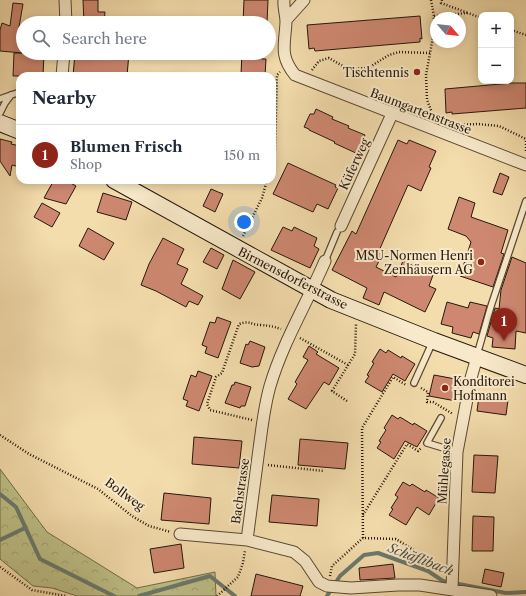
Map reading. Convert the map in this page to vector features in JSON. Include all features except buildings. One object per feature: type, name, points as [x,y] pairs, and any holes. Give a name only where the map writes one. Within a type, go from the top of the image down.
[{"type":"main road","points":[[0,123],[16,129]]},
{"type":"main road","name":"Birmensdorferstrasse","points":[[121,184],[331,300],[434,341],[526,375]]},
{"type":"street","points":[[65,0],[66,16]]},
{"type":"street","points":[[284,0],[283,6],[286,20],[283,44],[288,66]]},
{"type":"street","points":[[286,20],[304,0]]},
{"type":"street","points":[[62,72],[63,60]]},
{"type":"street","name":"Baumgartenstrasse","points":[[288,66],[295,75],[304,79],[526,165]]},
{"type":"street","name":"Küferweg","points":[[339,229],[392,114]]},
{"type":"street","name":"Küferweg","points":[[312,290],[325,261]]},
{"type":"street","name":"Bachstrasse","points":[[312,290],[290,333],[279,359],[270,388],[263,422],[247,540],[294,552],[305,560],[319,582],[327,586]]},
{"type":"street","name":"Mühlegasse","points":[[452,581],[457,452],[471,378],[477,357]]},
{"type":"street","points":[[180,534],[247,540]]},
{"type":"street","points":[[327,586],[351,588],[398,585],[420,586],[452,581],[491,596]]},
{"type":"lane","points":[[0,99],[16,93]]},
{"type":"lane","points":[[0,113],[11,95]]},
{"type":"lane","points":[[477,357],[491,306],[526,201]]},
{"type":"lane","name":"Küferweg","points":[[325,261],[339,229]]},
{"type":"lane","points":[[414,383],[434,341]]},
{"type":"lane","points":[[441,418],[428,442],[457,452]]},
{"type":"path","points":[[431,0],[433,12]]},
{"type":"path","points":[[442,0],[441,3],[478,17]]},
{"type":"path","points":[[514,31],[526,36]]},
{"type":"path","points":[[431,48],[426,75],[427,100],[433,115],[438,119]]},
{"type":"path","points":[[304,79],[319,61],[329,58],[348,69],[368,68],[389,55],[399,52],[430,53]]},
{"type":"path","points":[[276,112],[277,75],[288,66]]},
{"type":"path","points":[[454,125],[478,124],[499,126],[526,140],[526,152]]},
{"type":"path","points":[[241,241],[262,198],[266,184]]},
{"type":"path","points":[[347,401],[332,391],[355,354],[356,320]]},
{"type":"path","points":[[263,422],[210,410],[207,404],[216,376],[222,373],[239,324],[247,321],[260,325],[274,326]]},
{"type":"path","points":[[290,333],[348,365]]},
{"type":"path","points":[[363,538],[362,428],[393,377],[408,386],[414,383]]},
{"type":"path","points":[[428,392],[427,402],[433,402],[443,408]]},
{"type":"path","name":"Bollweg","points":[[0,435],[29,454],[98,489],[132,516],[149,526],[167,532],[180,534]]},
{"type":"path","points":[[363,516],[407,444],[418,451],[428,442]]},
{"type":"path","points":[[257,464],[324,471]]},
{"type":"path","points":[[327,586],[332,566],[363,538],[396,539],[452,581]]},
{"type":"path","points":[[218,595],[238,578],[243,563],[247,540]]},
{"type":"path","points":[[0,567],[32,590],[66,596]]},
{"type":"green space","points":[[0,469],[47,532],[137,588],[215,572],[216,596],[77,596],[52,588],[33,586],[0,559]]},
{"type":"waterway","name":"Schäflibach","points":[[0,494],[16,507],[40,559],[114,596]]},
{"type":"waterway","points":[[0,540],[25,528]]},
{"type":"waterway","name":"Schäflibach","points":[[327,596],[340,576],[364,555],[378,553],[428,571],[443,581],[506,593],[526,592]]},
{"type":"waterway","name":"Schäflibach","points":[[139,596],[210,576],[235,596]]},
{"type":"place","name":"Tischtennis","points":[[417,72]]},
{"type":"place","name":"MSU-Normen Henri Zenhäusern AG","points":[[481,262]]},
{"type":"place","name":"Blumen Frisch","points":[[504,341]]},
{"type":"place","name":"Konditorei Hofmann","points":[[445,388]]}]
